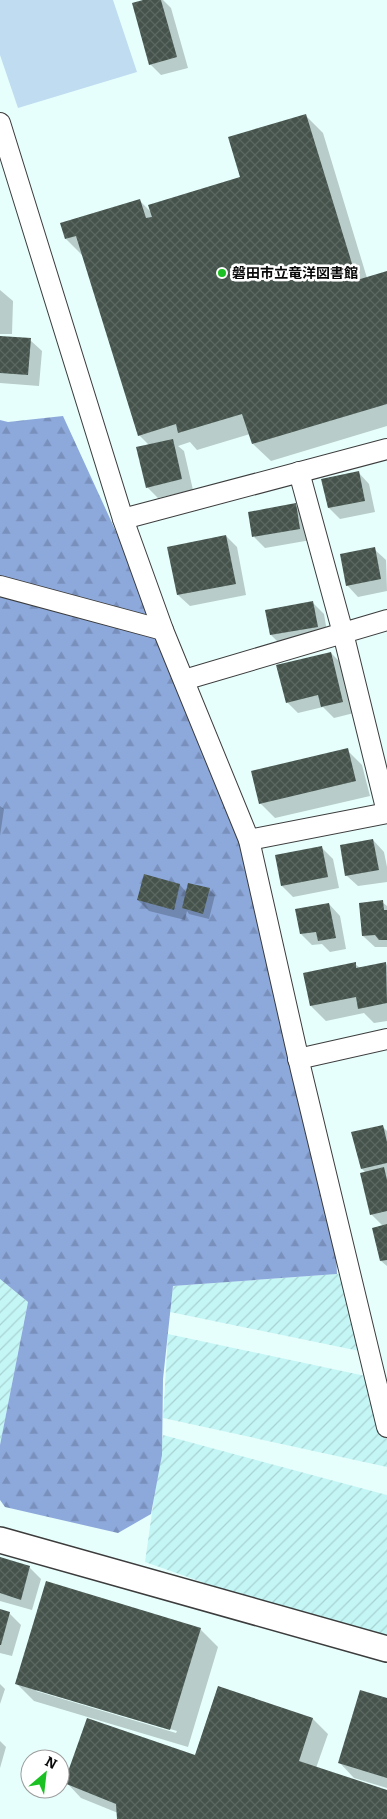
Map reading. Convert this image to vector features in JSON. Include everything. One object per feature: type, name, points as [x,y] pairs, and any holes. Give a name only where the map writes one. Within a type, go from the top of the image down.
[{"type":"street","points":[[0,123],[123,518],[163,630],[249,840],[298,1059],[387,1427]]},
{"type":"street","points":[[123,518],[387,449]]},
{"type":"street","points":[[249,840],[387,812],[343,633],[300,472]]},
{"type":"street","points":[[0,586],[163,630]]},
{"type":"street","points":[[184,680],[387,620]]},
{"type":"street","points":[[298,1059],[387,1039]]},
{"type":"street","points":[[0,1540],[387,1649]]},
{"type":"shaded area","points":[[0,0],[113,0],[137,72],[18,108],[0,55]]},
{"type":"shaded area","points":[[337,1274],[351,1276],[369,1353],[170,1312],[173,1286]]},
{"type":"shaded area","points":[[0,1279],[28,1302],[0,1445]]},
{"type":"shaded area","points":[[168,1334],[375,1378],[387,1427],[387,1467],[163,1418]]},
{"type":"shaded area","points":[[163,1435],[387,1495],[387,1647],[145,1562]]},
{"type":"green space","points":[[63,416],[184,680],[249,840],[334,1208],[337,1274],[173,1286],[163,1379],[162,1455],[151,1514],[118,1533],[5,1507],[0,1500],[0,1445],[28,1302],[0,1279],[0,420],[8,422]]},
{"type":"building","points":[[143,0],[161,0],[177,57],[149,65],[132,3]]},
{"type":"building","points":[[306,114],[357,280],[387,271],[387,404],[252,444],[242,414],[178,433],[176,424],[138,436],[76,236],[65,239],[60,223],[140,199],[146,218],[152,217],[148,205],[240,177],[228,137]]},
{"type":"building","points":[[0,336],[31,338],[28,375],[0,373]]},
{"type":"building","points":[[173,439],[182,479],[146,488],[136,447]]},
{"type":"building","points":[[359,471],[365,501],[328,508],[321,479]]},
{"type":"building","points":[[296,503],[300,529],[252,537],[248,512]]},
{"type":"building","points":[[226,535],[236,584],[177,595],[167,547]]},
{"type":"building","points":[[375,547],[381,579],[346,586],[340,554]]},
{"type":"building","points":[[313,601],[318,627],[270,635],[265,610]]},
{"type":"building","points":[[331,652],[343,702],[321,707],[318,695],[286,703],[276,665]]},
{"type":"building","points":[[348,748],[356,781],[259,804],[251,771]]},
{"type":"building","points":[[373,839],[379,870],[345,876],[340,845]]},
{"type":"building","points":[[322,846],[328,877],[281,886],[275,855]]},
{"type":"building","points":[[144,874],[180,884],[174,910],[137,900]]},
{"type":"building","points":[[188,883],[210,888],[203,914],[182,908]]},
{"type":"building","points":[[383,900],[384,910],[387,910],[387,940],[379,940],[375,935],[362,936],[359,903]]},
{"type":"building","points":[[329,903],[336,938],[318,941],[316,932],[300,934],[295,909]]},
{"type":"building","points":[[356,962],[356,968],[386,962],[387,1003],[358,1009],[356,997],[310,1006],[303,973]]},
{"type":"building","points":[[383,1125],[387,1142],[387,1163],[361,1169],[351,1132]]},
{"type":"building","points":[[384,1167],[387,1180],[387,1211],[370,1215],[360,1173]]},
{"type":"building","points":[[387,1224],[387,1260],[380,1261],[372,1228]]},
{"type":"building","points":[[0,1557],[30,1566],[21,1600],[0,1593]]},
{"type":"building","points":[[46,1581],[201,1628],[170,1730],[15,1684]]},
{"type":"building","points":[[0,1609],[10,1612],[1,1645],[0,1645]]},
{"type":"building","points":[[218,1686],[313,1718],[299,1761],[387,1790],[387,1819],[117,1819],[116,1804],[70,1785],[70,1766],[87,1718],[195,1755]]},
{"type":"building","points":[[360,1690],[387,1698],[387,1778],[338,1763]]},
{"type":"place","name":"磐田市立竜洋図書館","points":[[222,273]]}]
